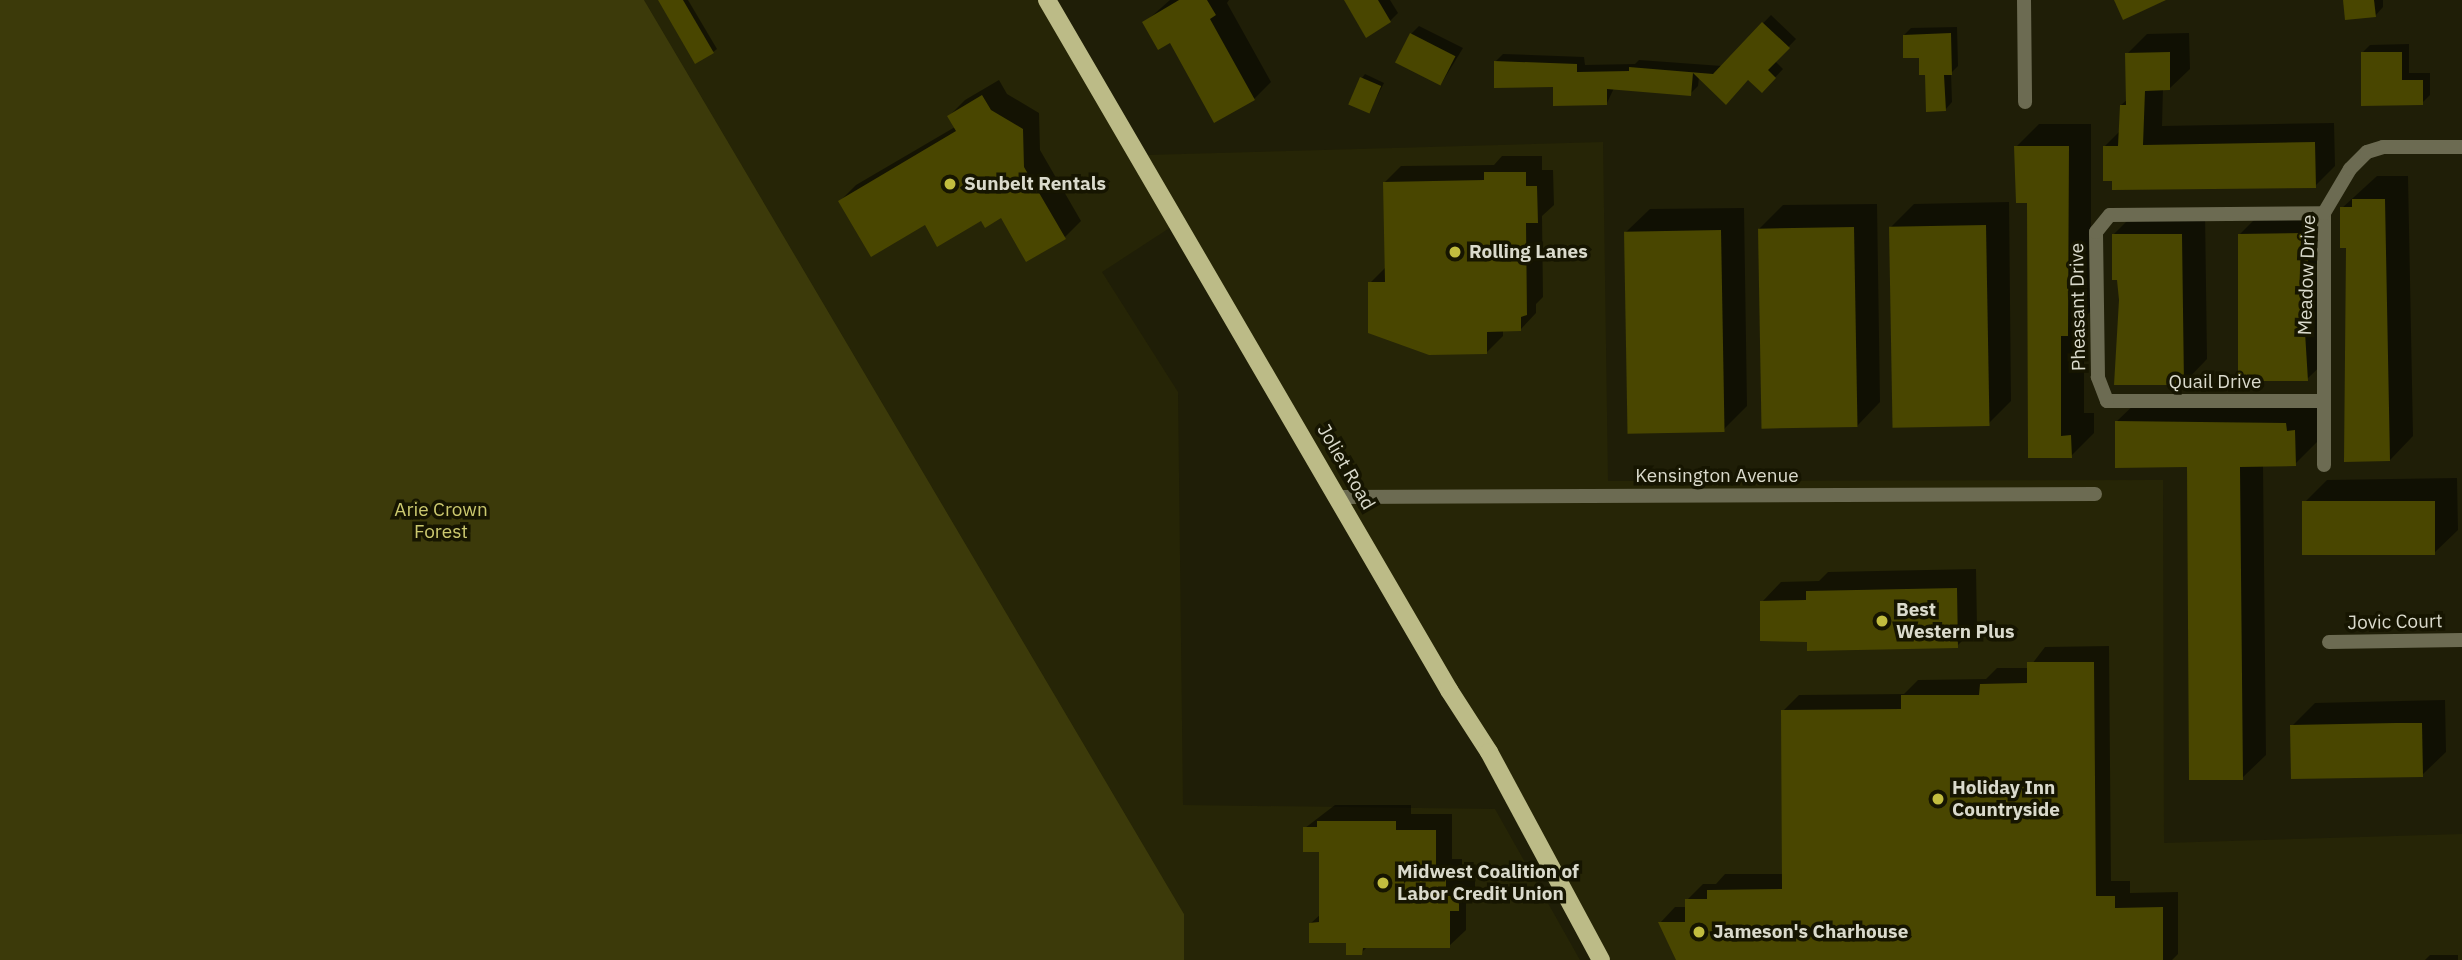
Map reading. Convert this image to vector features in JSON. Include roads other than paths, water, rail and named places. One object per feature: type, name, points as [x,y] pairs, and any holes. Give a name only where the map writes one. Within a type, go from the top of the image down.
[{"type":"main road","name":"Joliet Road","points":[[1047,0],[1340,497],[1448,690],[1489,752],[1601,960]]},
{"type":"street","points":[[2024,0],[2025,102]]},
{"type":"street","name":"Meadow Drive","points":[[2324,465],[2324,213],[2350,169],[2367,152],[2383,147],[2462,147]]},
{"type":"street","name":"Pheasant Drive","points":[[2107,401],[2098,377],[2096,232],[2110,215],[2324,213]]},
{"type":"street","name":"Quail Drive","points":[[2107,401],[2324,401]]},
{"type":"street","name":"Kensington Avenue","points":[[1340,497],[2095,494]]},
{"type":"street","name":"Jovic Court","points":[[2329,642],[2462,640]]},
{"type":"place","name":"Sunbelt Rentals","points":[[950,184]]},
{"type":"place","name":"Rolling Lanes","points":[[1455,252]]},
{"type":"place","name":"Best Western Plus","points":[[1882,621]]},
{"type":"place","name":"Holiday Inn Countryside","points":[[1938,799]]},
{"type":"place","name":"Midwest Coalition of Labor Credit Union","points":[[1383,883]]},
{"type":"place","name":"Jameson's Charhouse","points":[[1699,932]]},
{"type":"park label","name":"Arie Crown Forest","points":[[441,521]]}]
